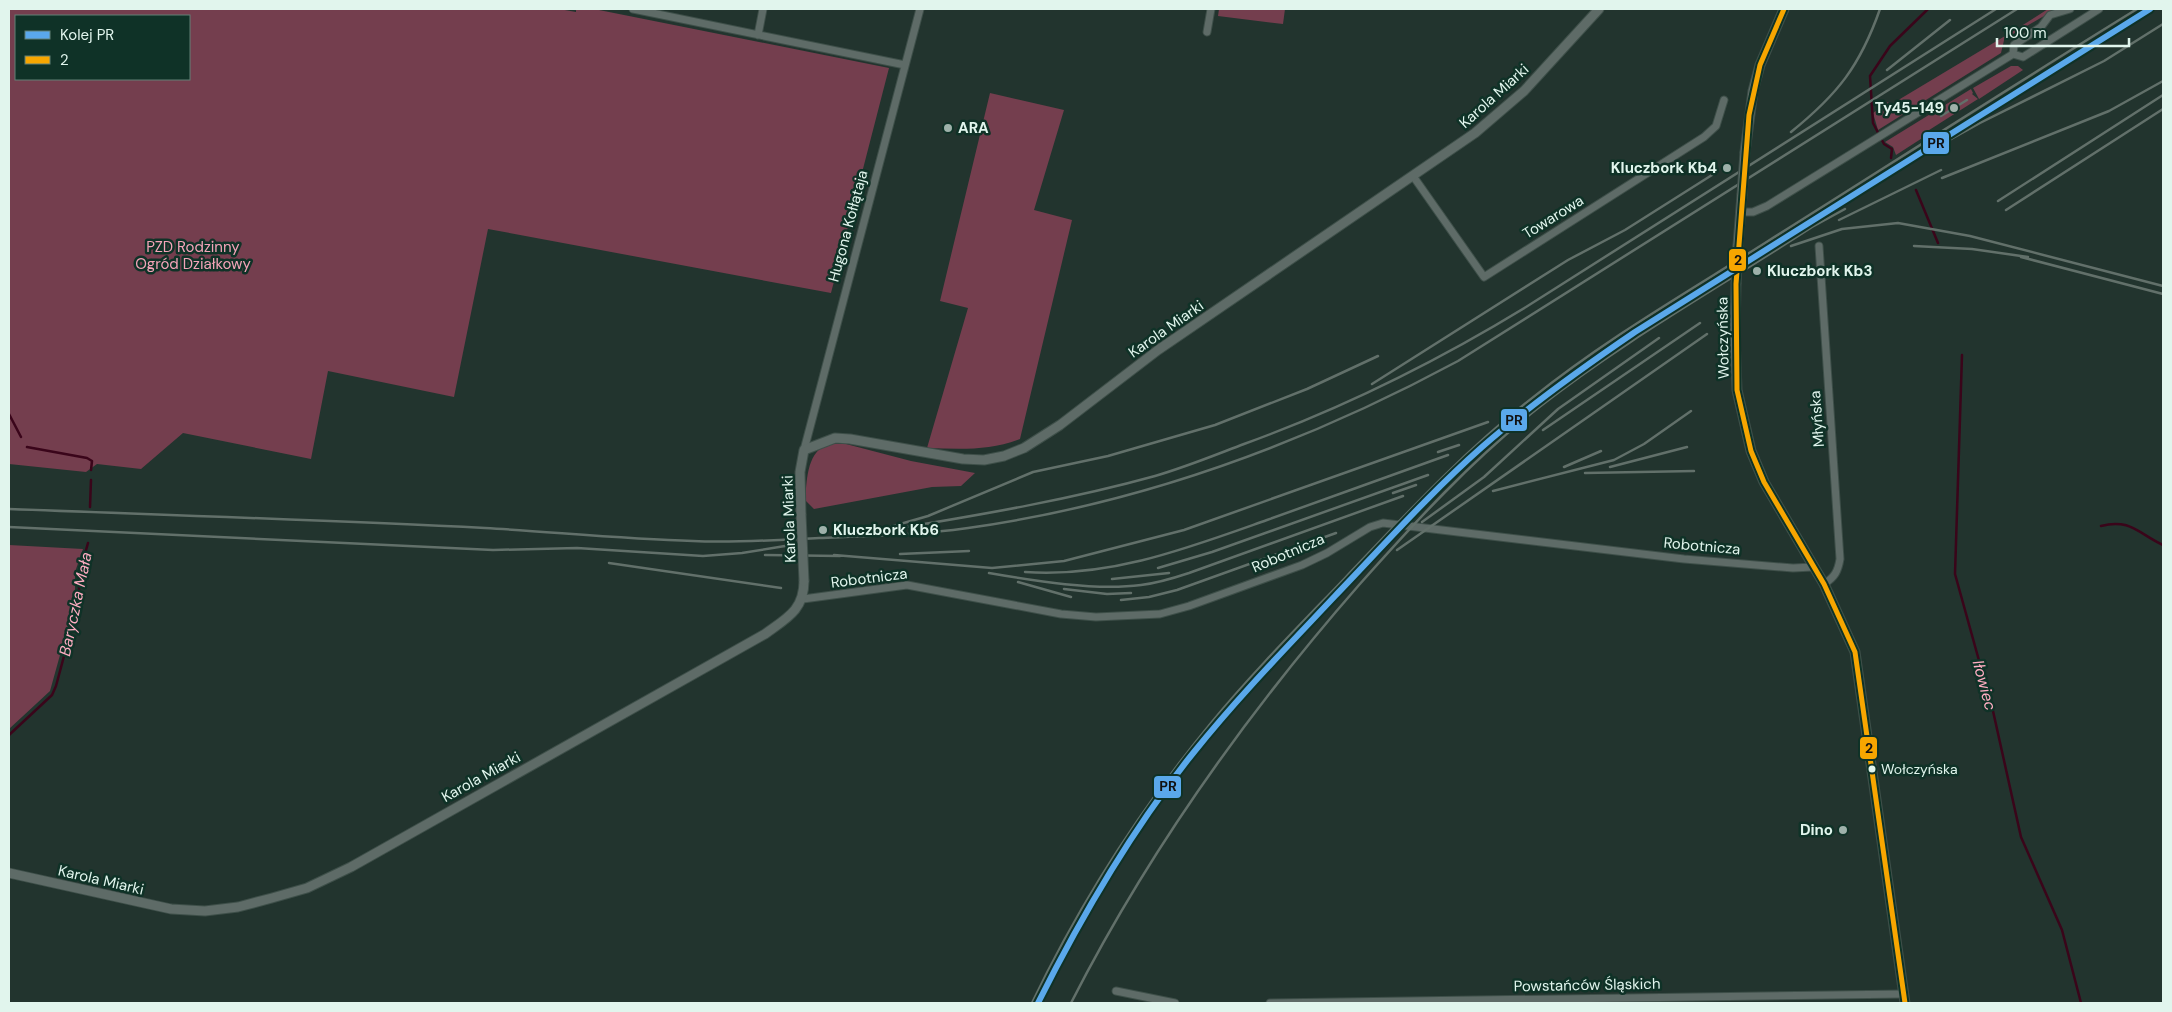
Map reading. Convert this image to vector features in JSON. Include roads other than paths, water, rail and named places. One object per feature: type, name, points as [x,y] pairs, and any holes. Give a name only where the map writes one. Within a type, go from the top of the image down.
[{"type":"street","points":[[633,9],[649,10],[905,65]]},
{"type":"street","points":[[758,34],[763,9]]},
{"type":"street","name":"Hugona Kołłątaja","points":[[804,450],[920,9]]},
{"type":"street","points":[[1207,32],[1211,9]]},
{"type":"street","name":"Karola Miarki","points":[[9,873],[171,909],[196,910],[238,907],[307,888],[351,867],[765,634],[794,613],[803,599],[800,472],[804,450],[835,438],[850,438],[984,460],[1004,456],[1024,448],[1060,425],[1158,350],[1475,134],[1524,91],[1599,9]]},
{"type":"street","name":"Wołczyńska","points":[[1784,9],[1757,74],[1751,99],[1740,212],[1736,284],[1735,358],[1743,422],[1751,451],[1764,482],[1824,584],[1855,652],[1905,1003]]},
{"type":"street","points":[[2013,54],[2014,45],[2041,28],[2050,15],[2070,9]]},
{"type":"street","points":[[1740,212],[1752,212],[1763,208],[2013,54],[2023,57],[2099,9]]},
{"type":"street","name":"Towarowa","points":[[1413,176],[1484,277],[1704,137],[1716,126],[1724,100]]},
{"type":"street","name":"Młyńska","points":[[1819,246],[1840,559],[1838,571],[1832,579],[1824,584]]},
{"type":"street","name":"Robotnicza","points":[[803,599],[907,585],[1061,614],[1129,617],[1160,614],[1189,606],[1302,566],[1328,554],[1370,527],[1383,523],[1684,559],[1793,568],[1813,567]]},
{"type":"street","points":[[1116,991],[1175,1003]]},
{"type":"street","name":"Powstańców Śląskich","points":[[1270,1003],[1563,1001],[1904,994]]},
{"type":"waterway","name":"Iłowiec","points":[[1891,158],[1892,149],[1884,144],[1873,123],[1870,76],[1890,46],[1928,9]]},
{"type":"waterway","name":"Iłowiec","points":[[1916,190],[1938,243]]},
{"type":"waterway","name":"Iłowiec","points":[[1962,355],[1955,574],[1993,711],[2021,837],[2062,930],[2081,1003]]},
{"type":"waterway","name":"Baryczka Mała","points":[[9,414],[21,437]]},
{"type":"waterway","name":"Baryczka Mała","points":[[27,447],[87,458],[92,461],[91,470]]},
{"type":"waterway","name":"Baryczka Mała","points":[[90,507],[91,480]]},
{"type":"waterway","points":[[2101,526],[2120,524],[2134,528],[2163,545]]},
{"type":"waterway","name":"Baryczka Mała","points":[[9,735],[52,695],[56,686],[79,600],[79,575],[88,543]]},
{"type":"railway","points":[[1791,132],[1822,105],[1846,78],[1864,47],[1880,9]]},
{"type":"railway","points":[[900,528],[1060,499],[1155,476],[1281,430],[1388,383],[1458,347],[1526,307],[1996,9]]},
{"type":"railway","points":[[9,509],[425,525],[641,539],[724,542],[894,535],[949,530],[1032,517],[1095,503],[1158,486],[1281,444],[1400,391],[1458,361],[2017,9]]},
{"type":"railway","points":[[1032,1003],[1070,929],[1113,857],[1185,755],[1260,667],[1390,531],[1482,440],[1559,377],[1616,337],[2137,9]]},
{"type":"railway","points":[[1887,70],[1950,20]]},
{"type":"railway","points":[[1872,183],[1980,123],[2104,61],[2163,24]]},
{"type":"railway","points":[[1942,178],[2109,111],[2163,81]]},
{"type":"railway","points":[[1998,201],[2163,95]]},
{"type":"railway","points":[[1941,116],[1967,100]]},
{"type":"railway","points":[[2006,210],[2163,109]]},
{"type":"railway","points":[[1839,220],[1941,170]]},
{"type":"railway","points":[[1372,384],[1568,260],[1625,230],[1712,175]]},
{"type":"railway","points":[[1071,1003],[1133,892],[1202,785],[1239,733],[1318,633],[1401,538],[1444,493],[1513,428],[1570,383],[1672,315],[1812,227],[1845,209]]},
{"type":"railway","points":[[1791,246],[1842,229],[1898,223],[1970,236],[2163,286]]},
{"type":"railway","points":[[1914,246],[1972,249],[2028,257]]},
{"type":"railway","points":[[2021,257],[2163,294]]},
{"type":"railway","points":[[1543,430],[1700,323]]},
{"type":"railway","points":[[1397,550],[1707,334]]},
{"type":"railway","points":[[1422,522],[1484,477],[1558,409],[1659,338]]},
{"type":"railway","points":[[876,531],[928,516],[1033,472],[1108,456],[1215,425],[1307,389],[1378,356]]},
{"type":"railway","points":[[1493,491],[1614,460],[1644,444],[1691,411]]},
{"type":"railway","points":[[834,555],[992,568],[1064,561],[1184,530],[1488,422]]},
{"type":"railway","points":[[1438,452],[1459,445]]},
{"type":"railway","points":[[1610,467],[1687,447]]},
{"type":"railway","points":[[1564,467],[1601,451]]},
{"type":"railway","points":[[1025,572],[1057,573],[1088,570],[1148,559],[1208,541],[1448,455]]},
{"type":"railway","points":[[1585,473],[1694,471]]},
{"type":"railway","points":[[1158,568],[1212,552],[1428,475]]},
{"type":"railway","points":[[1393,493],[1416,485]]},
{"type":"railway","points":[[989,573],[1085,586],[1123,587],[1154,583],[1189,573],[1403,496]]},
{"type":"railway","points":[[9,527],[493,550],[577,548],[703,556],[742,553],[785,546]]},
{"type":"railway","points":[[1121,600],[1149,597],[1177,590],[1336,533]]},
{"type":"railway","points":[[900,554],[969,551]]},
{"type":"railway","points":[[765,555],[840,556]]},
{"type":"railway","points":[[609,563],[781,588]]},
{"type":"railway","points":[[1112,579],[1169,573]]},
{"type":"railway","points":[[1018,582],[1071,597]]},
{"type":"railway","points":[[1064,589],[1107,594],[1131,593]]},
{"type":"rail line","name":"PR","points":[[1038,1003],[1072,937],[1109,873],[1171,781],[1194,752],[1245,692],[1299,634],[1425,501],[1482,447],[1557,387],[1635,332],[2150,9]]},
{"type":"place","name":"Ty45-149","points":[[1954,108]]},
{"type":"place","name":"ARA","points":[[948,128]]},
{"type":"place","name":"Kluczbork Kb4","points":[[1727,168]]},
{"type":"place","name":"Kluczbork Kb3","points":[[1757,271]]},
{"type":"place","name":"Kluczbork Kb6","points":[[823,530]]},
{"type":"place","name":"Wołczyńska","points":[[1872,769]]},
{"type":"place","name":"Dino","points":[[1843,830]]},
{"type":"park label","name":"PZD Rodzinny Ogród Działkowy","points":[[193,256]]}]
